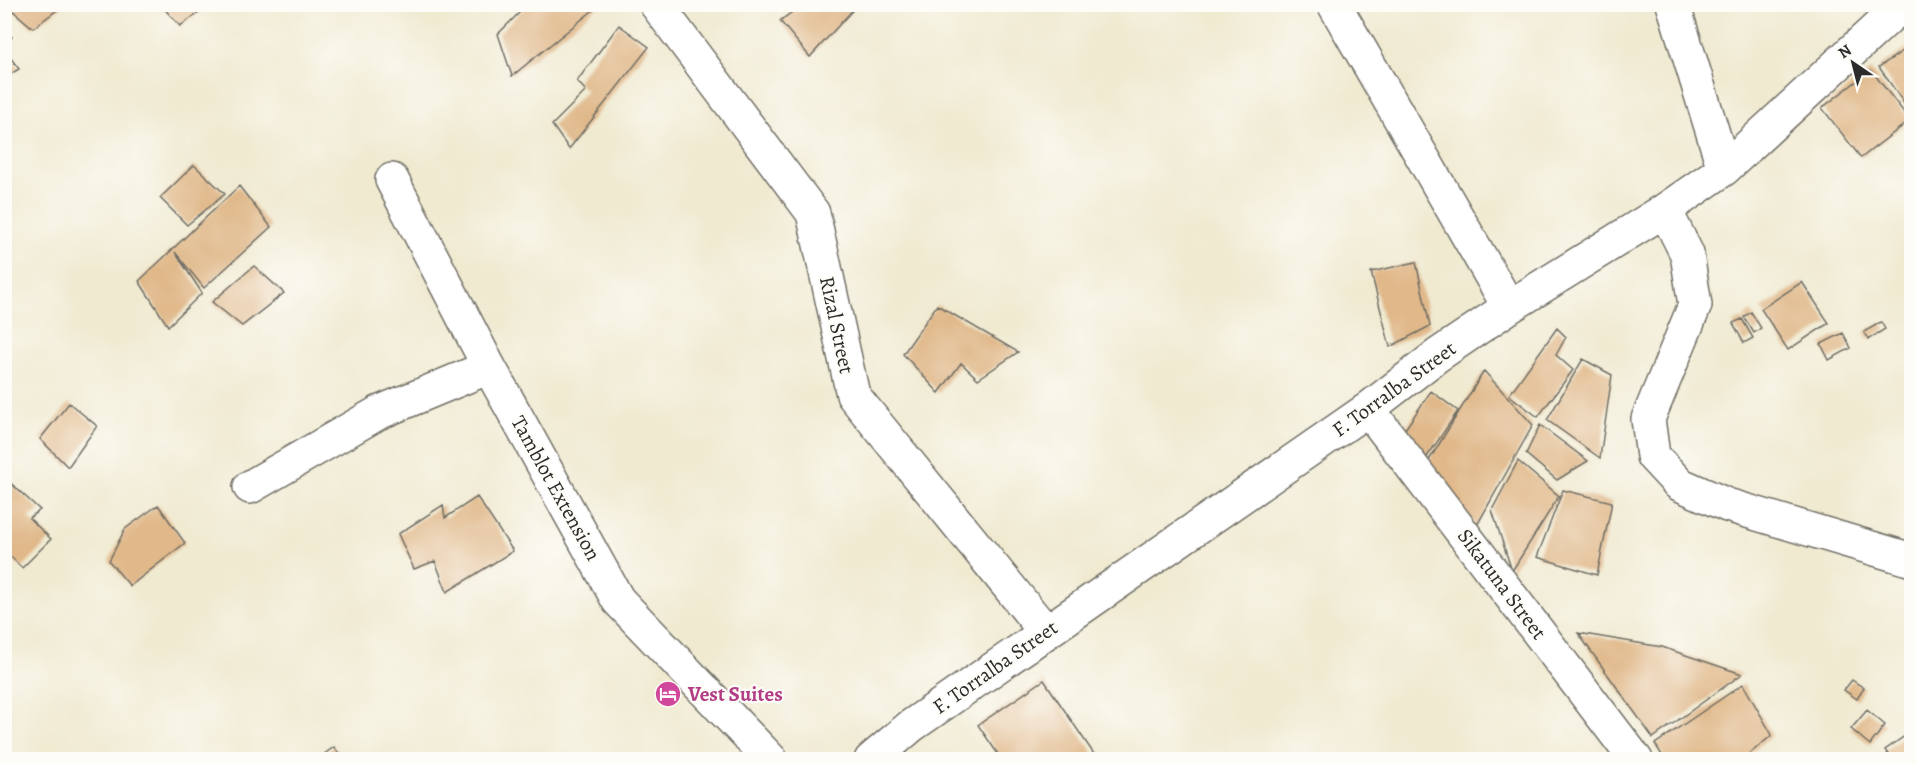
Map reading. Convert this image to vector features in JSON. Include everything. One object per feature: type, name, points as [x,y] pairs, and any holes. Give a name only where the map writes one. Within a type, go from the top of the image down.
[{"type":"street","points":[[1334,4],[1509,307]]},
{"type":"street","points":[[1672,4],[1724,169]]},
{"type":"street","name":"F. Torralba Street","points":[[871,759],[911,726],[1045,631],[1368,410],[1438,355],[1509,307],[1665,210],[1724,169],[1903,4]]},
{"type":"street","name":"Rizal Street","points":[[662,7],[813,213],[853,395],[1045,631]]},
{"type":"street","name":"Tamblot Extension","points":[[392,180],[489,367],[618,600],[771,759]]},
{"type":"street","points":[[1665,210],[1688,254],[1695,305],[1648,419],[1653,456],[1679,484],[1727,505],[1911,560]]},
{"type":"street","points":[[250,487],[378,413],[489,367]]},
{"type":"street","name":"Sikatuna Street","points":[[1368,410],[1636,759]]},
{"type":"building","points":[[5,4],[65,4],[33,28]]},
{"type":"building","points":[[160,4],[211,4],[180,26]]},
{"type":"building","points":[[528,4],[594,4],[597,7],[512,76],[498,34]]},
{"type":"building","points":[[785,4],[858,4],[810,57],[780,21],[792,12],[780,9]]},
{"type":"building","points":[[619,25],[649,47],[569,149],[552,125],[586,91],[577,81]]},
{"type":"building","points":[[4,28],[12,37],[4,47]]},
{"type":"building","points":[[1912,45],[1912,111],[1910,112],[1879,67]]},
{"type":"building","points":[[4,49],[19,69],[4,78]]},
{"type":"building","points":[[1871,70],[1910,120],[1861,158],[1822,108]]},
{"type":"building","points":[[194,165],[225,194],[187,225],[160,198]]},
{"type":"building","points":[[239,186],[271,227],[204,288],[175,252],[202,293],[168,326],[139,281]]},
{"type":"building","points":[[1416,262],[1430,326],[1390,347],[1371,272]]},
{"type":"building","points":[[254,266],[284,293],[242,326],[212,302]]},
{"type":"building","points":[[1802,282],[1829,323],[1788,350],[1761,309]]},
{"type":"building","points":[[937,305],[1018,352],[978,379],[961,363],[939,393],[903,354]]},
{"type":"building","points":[[1751,312],[1761,328],[1754,333],[1744,317]]},
{"type":"building","points":[[1742,319],[1753,338],[1744,343],[1733,323]]},
{"type":"building","points":[[1881,322],[1885,329],[1869,339],[1864,332]]},
{"type":"building","points":[[1557,328],[1566,337],[1556,355],[1573,370],[1538,417],[1509,395]]},
{"type":"building","points":[[1843,333],[1851,348],[1829,360],[1821,344]]},
{"type":"building","points":[[1583,359],[1612,375],[1600,458],[1547,420]]},
{"type":"building","points":[[1484,371],[1533,425],[1476,527],[1428,462]]},
{"type":"building","points":[[1431,391],[1458,411],[1427,457],[1399,438]]},
{"type":"building","points":[[69,403],[97,426],[68,467],[40,439]]},
{"type":"building","points":[[1540,425],[1588,461],[1557,480],[1526,454]]},
{"type":"building","points":[[1518,461],[1559,496],[1512,571],[1492,510]]},
{"type":"building","points":[[4,477],[40,510],[29,518],[51,539],[22,568],[4,550]]},
{"type":"building","points":[[1563,490],[1612,502],[1597,575],[1537,557]]},
{"type":"building","points":[[477,497],[513,551],[447,592],[435,561],[414,569],[398,534],[443,505],[445,518]]},
{"type":"building","points":[[158,505],[185,543],[130,586],[109,561],[125,529]]},
{"type":"building","points":[[1578,633],[1662,647],[1742,674],[1653,738]]},
{"type":"building","points":[[1044,680],[1098,760],[1002,760],[978,725]]},
{"type":"building","points":[[1852,680],[1864,688],[1857,699],[1844,690]]},
{"type":"building","points":[[1743,684],[1772,735],[1742,760],[1665,760],[1655,744]]},
{"type":"building","points":[[1867,710],[1885,725],[1870,745],[1851,729]]},
{"type":"building","points":[[1912,731],[1912,760],[1892,760],[1885,750]]},
{"type":"building","points":[[334,747],[344,760],[316,760]]},
{"type":"place","name":"Vest Suites","points":[[668,694]]}]
